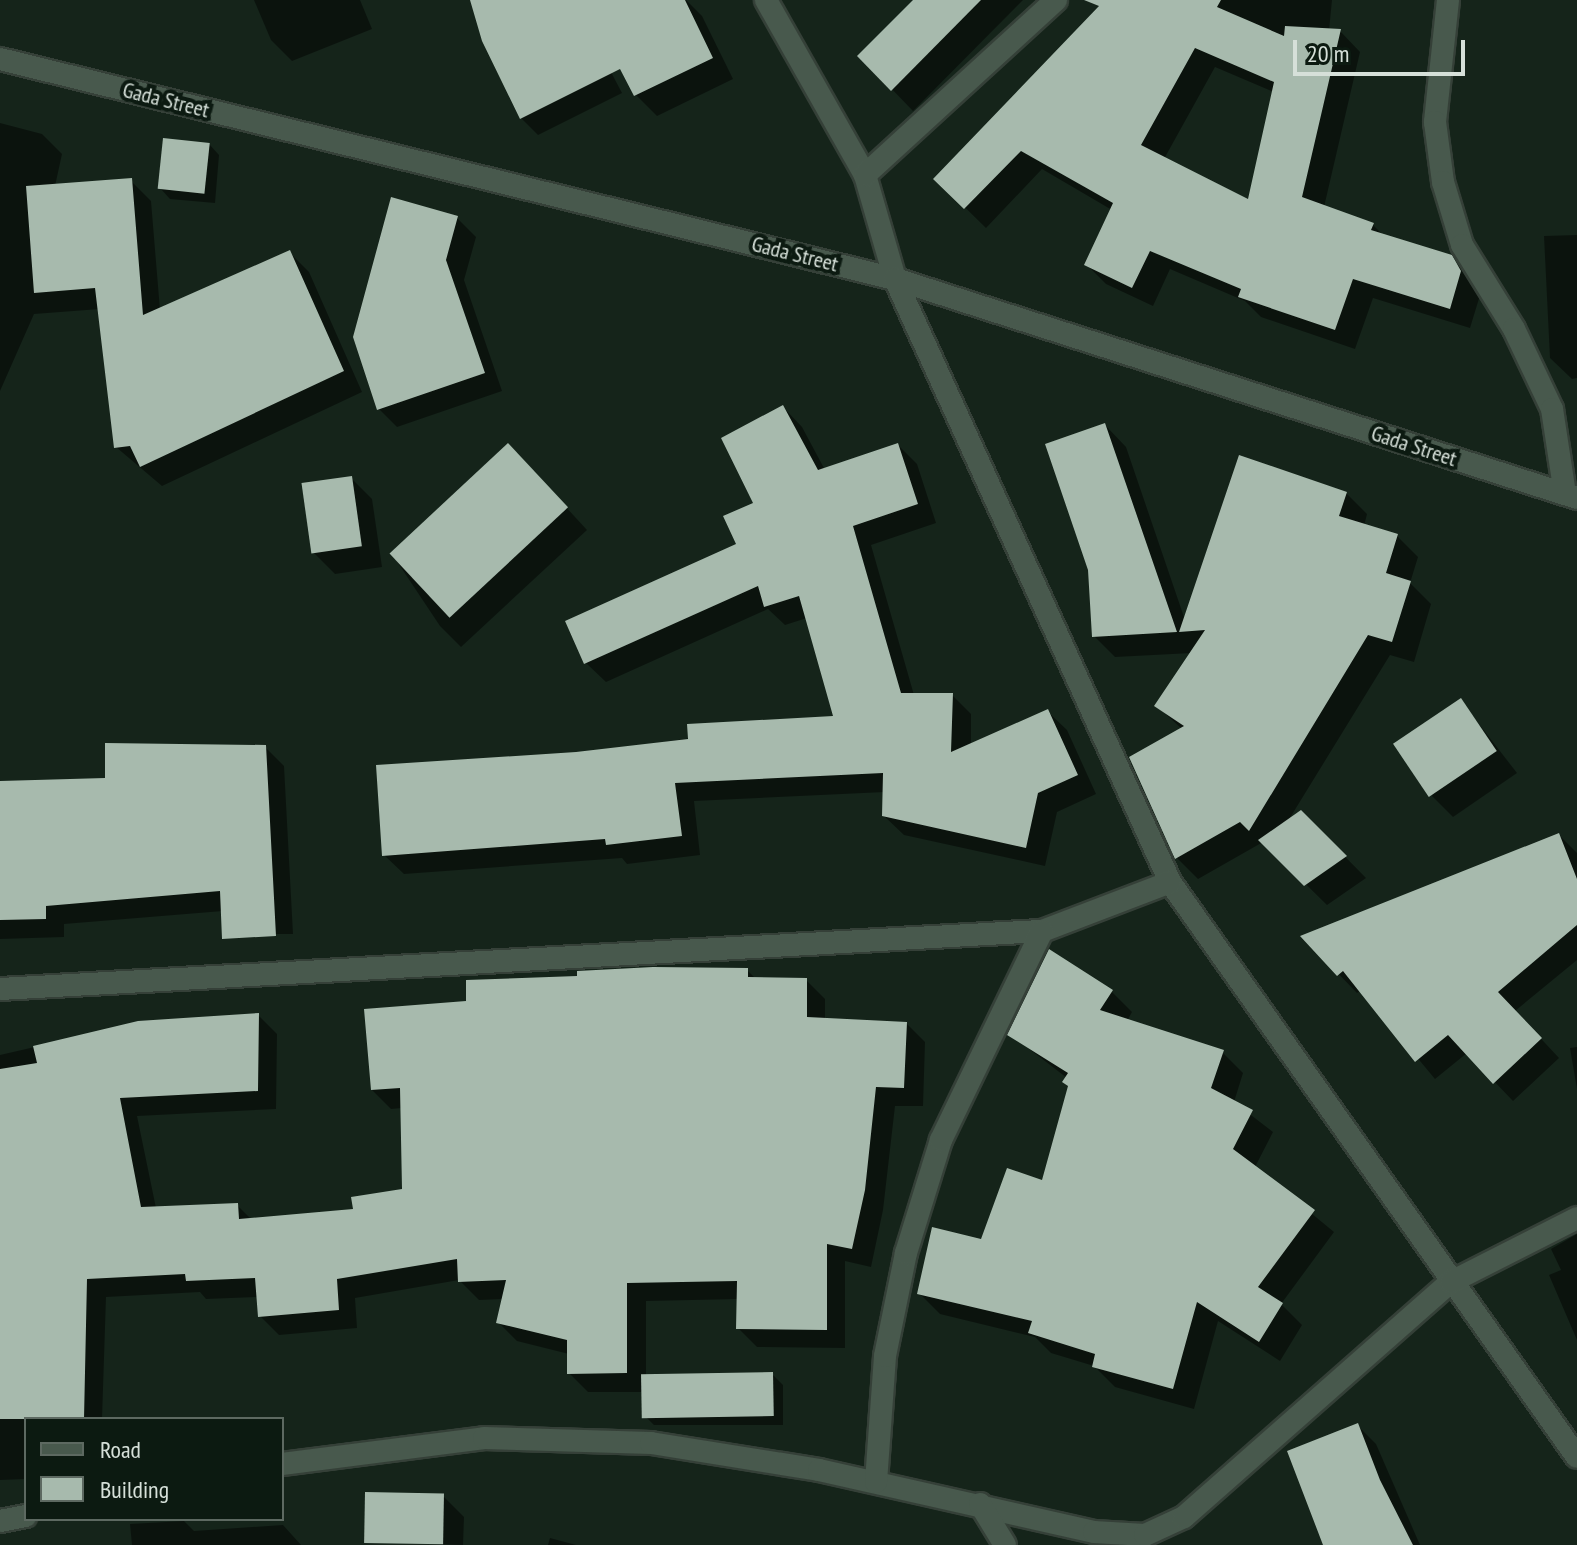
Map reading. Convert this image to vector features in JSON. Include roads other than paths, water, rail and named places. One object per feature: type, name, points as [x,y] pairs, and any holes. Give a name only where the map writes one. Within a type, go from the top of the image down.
[{"type":"street","points":[[766,0],[865,175],[895,279],[1170,882],[1577,1457]]},
{"type":"street","points":[[865,175],[1056,0]]},
{"type":"street","points":[[1448,0],[1435,122],[1443,182],[1462,245],[1514,329],[1552,409],[1571,496]]},
{"type":"street","name":"Gada Street","points":[[0,59],[895,279],[1571,496]]},
{"type":"street","points":[[0,989],[1042,931],[1170,882]]},
{"type":"street","points":[[876,1482],[885,1356],[911,1239],[941,1140],[1042,931]]},
{"type":"street","points":[[284,1464],[484,1438],[565,1438],[664,1445],[876,1482],[1094,1532],[1145,1535],[1184,1517],[1451,1282],[1577,1218]]},
{"type":"street","points":[[980,1504],[1005,1545]]},
{"type":"street","points":[[0,1521],[24,1516]]}]
